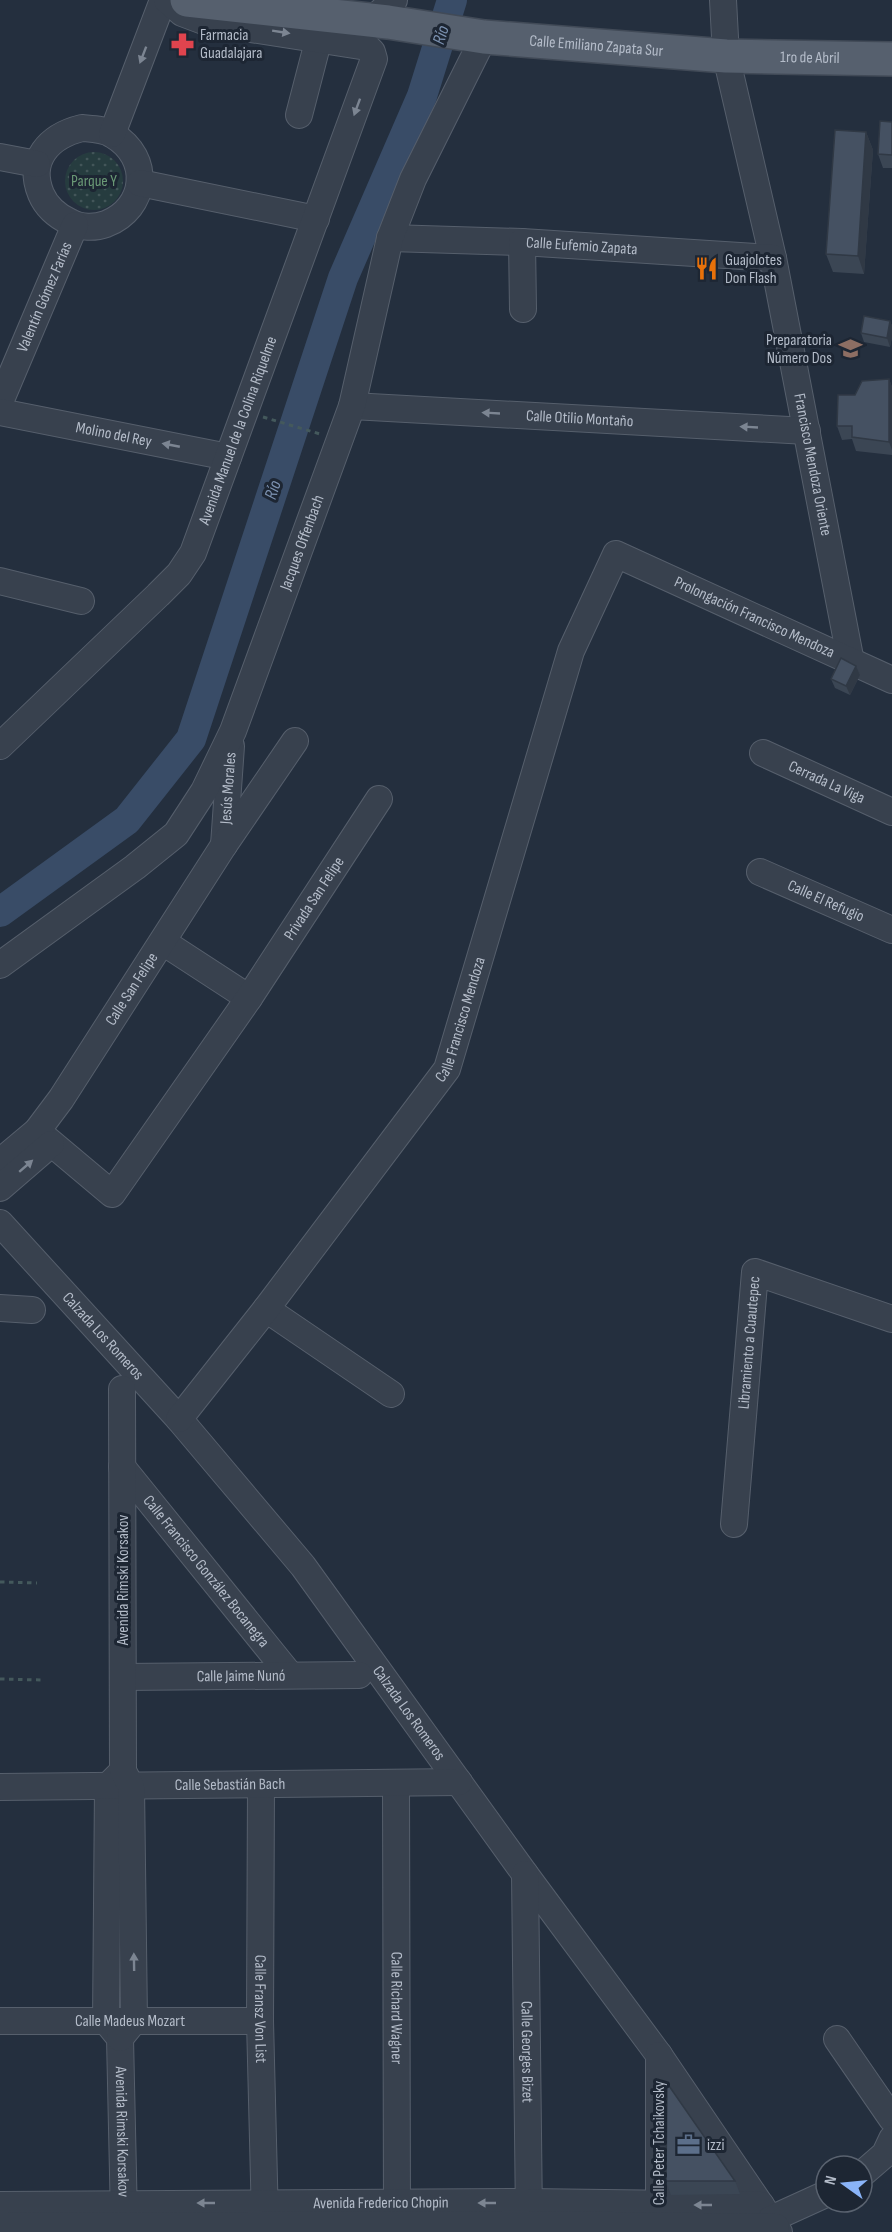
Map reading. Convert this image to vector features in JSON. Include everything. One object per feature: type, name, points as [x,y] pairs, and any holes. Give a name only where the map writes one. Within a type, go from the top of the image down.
[{"type":"main road","name":"Calle Emiliano Zapata Sur","points":[[187,0],[384,14],[476,35],[726,56]]},
{"type":"main road","name":"1ro de Abril","points":[[726,56],[892,59]]},
{"type":"street","points":[[112,134],[165,0],[182,13],[206,22],[318,38],[299,115]]},
{"type":"street","name":"Francisco Mendoza Oriente","points":[[723,0],[726,56],[773,258],[851,662]]},
{"type":"street","name":"Jacques Offenbach","points":[[0,965],[135,867],[176,834],[204,792],[232,731],[352,406],[390,238],[413,179],[476,35]]},
{"type":"street","name":"Avenida Manuel de la Colina Riquelme","points":[[0,746],[179,574],[193,553],[374,59],[367,47],[318,38]]},
{"type":"street","points":[[82,128],[98,129],[112,134],[128,147],[137,163],[140,183],[134,204],[118,219],[98,227],[75,225],[57,216],[45,202],[37,184],[37,164],[54,140],[67,132],[82,128]]},
{"type":"street","points":[[0,157],[37,164]]},
{"type":"street","points":[[140,183],[316,219]]},
{"type":"street","name":"Valentín Gómez Farías","points":[[0,402],[75,225]]},
{"type":"street","name":"Calle Eufemio Zapata","points":[[390,238],[522,242],[773,258]]},
{"type":"street","points":[[522,242],[522,309]]},
{"type":"street","name":"Calle Otilio Montaño","points":[[352,406],[807,431]]},
{"type":"street","name":"Molino del Rey","points":[[0,412],[228,457]]},
{"type":"street","name":"Prolongación Francisco Mendoza","points":[[616,554],[892,680]]},
{"type":"street","name":"Calle Francisco Mendoza","points":[[179,1419],[266,1309],[447,1069],[571,651],[616,554]]},
{"type":"street","points":[[0,581],[81,601]]},
{"type":"street","name":"Jesús Morales","points":[[224,845],[232,731]]},
{"type":"street","points":[[224,845],[296,741]]},
{"type":"street","name":"Cerrada La Viga","points":[[763,753],[892,812]]},
{"type":"street","name":"Privada San Felipe","points":[[249,998],[379,799]]},
{"type":"street","name":"Calle San Felipe","points":[[0,1162],[44,1137],[61,1099],[224,845]]},
{"type":"street","name":"Calle El Refugio","points":[[760,872],[892,930]]},
{"type":"street","points":[[0,1188],[44,1137],[112,1194],[249,998],[163,942]]},
{"type":"street","name":"Calzada Los Romeros","points":[[0,1223],[179,1419],[303,1566],[525,1874],[659,2055],[772,2221]]},
{"type":"street","name":"Libramiento a Cuautepec","points":[[734,1524],[755,1272],[892,1319]]},
{"type":"street","points":[[0,1308],[32,1310]]},
{"type":"street","points":[[266,1309],[391,1394]]},
{"type":"street","name":"Avenida Rimski Korsakov","points":[[122,1389],[123,1677],[120,2026],[124,2214]]},
{"type":"street","name":"Calle Francisco González Bocanegra","points":[[122,1467],[290,1675]]},
{"type":"street","name":"Calle Jaime Nunó","points":[[123,1677],[359,1675]]},
{"type":"street","name":"Calle Sebastián Bach","points":[[0,1787],[121,1781],[261,1785],[459,1782]]},
{"type":"street","name":"Calle Richard Wagner","points":[[396,1784],[397,2220]]},
{"type":"street","name":"Calle Fransz Von List","points":[[261,1785],[260,2021],[265,2220]]},
{"type":"street","name":"Calle Georges Bizet","points":[[525,1874],[529,2220]]},
{"type":"street","name":"Calle Madeus Mozart","points":[[0,2021],[120,2026],[260,2021]]},
{"type":"street","points":[[837,2039],[892,2119]]},
{"type":"street","name":"Calle Peter Tchaikovsky","points":[[659,2055],[659,2220]]},
{"type":"street","points":[[874,2164],[885,2154],[892,2139]]},
{"type":"street","points":[[772,2221],[814,2200]]},
{"type":"street","name":"Avenida Frederico Chopin","points":[[0,2205],[124,2214],[265,2220],[772,2221]]},
{"type":"street","name":"Avenida Frederico Chopin","points":[[0,2226],[124,2214]]},
{"type":"path","points":[[261,417],[327,436]]},
{"type":"path","points":[[0,1582],[37,1583]]},
{"type":"path","points":[[0,1679],[42,1680]]},
{"type":"green space","name":"Parque Y","points":[[94,152],[110,157],[118,165],[123,181],[118,197],[110,205],[94,210],[78,205],[70,197],[65,181],[70,165],[78,157]]},
{"type":"building","points":[[880,121],[892,122],[892,155],[878,154]]},
{"type":"building","points":[[835,130],[866,132],[858,256],[826,254]]},
{"type":"building","points":[[864,316],[890,321],[887,338],[861,333]]},
{"type":"building","points":[[889,379],[889,442],[852,437],[852,426],[837,426],[838,395],[855,395],[862,381]]},
{"type":"building","points":[[841,658],[856,666],[846,686],[831,679]]},
{"type":"building","name":"izzi","points":[[667,2083],[735,2181],[666,2181]]},
{"type":"waterway","name":"Río","points":[[0,912],[127,820],[191,739],[343,278],[422,96],[452,0]]},
{"type":"place","name":"Farmacia Guadalajara","points":[[182,44]]},
{"type":"place","name":"Guajolotes Don Flash","points":[[707,269]]},
{"type":"place","name":"Preparatoria Número Dos","points":[[850,349]]},
{"type":"place","name":"izzi","points":[[689,2145]]}]
